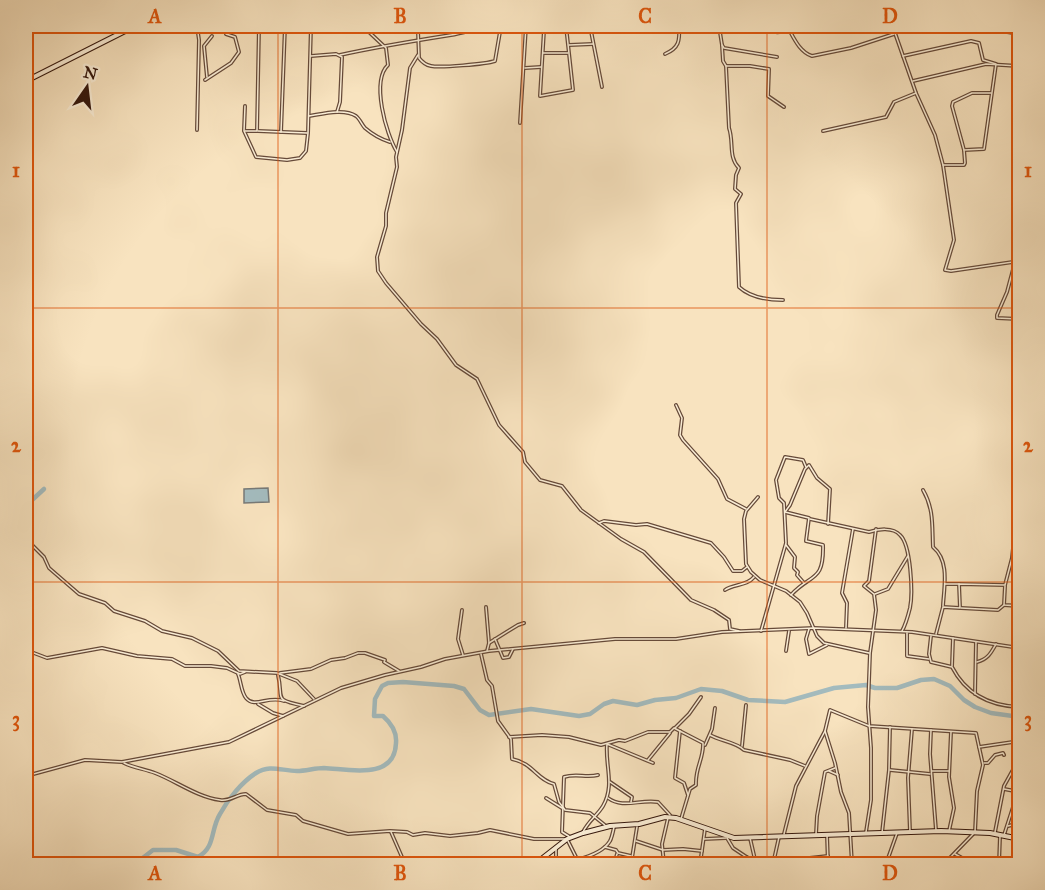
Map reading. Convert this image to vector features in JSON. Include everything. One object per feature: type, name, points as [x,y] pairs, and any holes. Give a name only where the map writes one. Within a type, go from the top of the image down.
[{"type":"street","points":[[26,81],[135,26]]},
{"type":"street","points":[[197,26],[200,39],[197,130]]},
{"type":"street","points":[[212,36],[204,46],[206,79],[231,63],[239,52],[235,37],[226,34],[224,26]]},
{"type":"street","points":[[257,131],[259,26]]},
{"type":"street","points":[[281,132],[285,26]]},
{"type":"street","points":[[245,106],[244,131],[256,157],[300,158],[306,151],[311,26]]},
{"type":"street","points":[[368,26],[370,33],[386,48],[388,62],[382,80],[381,99],[390,142],[397,152]]},
{"type":"street","points":[[310,56],[339,55],[383,46],[417,40],[469,32],[491,26],[501,26],[495,61],[489,64],[429,66],[418,55],[417,40],[418,31],[415,26]]},
{"type":"street","points":[[520,123],[526,26]]},
{"type":"street","points":[[544,30],[540,96],[573,90],[566,26]]},
{"type":"street","points":[[590,26],[602,87]]},
{"type":"street","points":[[591,29],[616,26]]},
{"type":"street","points":[[664,54],[679,44],[679,26]]},
{"type":"street","points":[[718,26],[723,61],[726,66],[732,160],[739,168],[735,189],[741,194],[736,203],[739,287],[745,292],[765,299],[783,300]]},
{"type":"street","points":[[756,26],[764,31],[776,33],[808,26]]},
{"type":"street","points":[[787,26],[800,47],[806,54],[812,56],[851,48],[895,33],[900,27],[912,26]]},
{"type":"street","points":[[982,26],[982,28],[1020,34]]},
{"type":"street","points":[[895,33],[916,93],[935,135],[942,165],[954,240],[945,270],[1020,261]]},
{"type":"street","points":[[902,57],[971,41],[979,43],[983,60],[996,64]]},
{"type":"street","points":[[568,45],[594,44]]},
{"type":"street","points":[[722,45],[724,48],[777,57]]},
{"type":"street","points":[[542,53],[569,53]]},
{"type":"street","points":[[337,113],[343,62],[339,55]]},
{"type":"street","points":[[418,55],[410,68],[397,152],[397,167],[386,213],[386,226],[377,257],[378,270],[386,283],[437,339],[459,368],[478,380],[499,425],[523,452],[525,462],[535,475],[540,480],[562,486],[581,510],[621,539],[645,552],[691,600],[714,610],[729,620],[730,629],[741,633]]},
{"type":"street","points":[[964,150],[984,149],[996,64]]},
{"type":"street","points":[[912,82],[969,67],[996,64],[1020,66]]},
{"type":"street","points":[[726,66],[769,69],[768,96],[784,107]]},
{"type":"street","points":[[524,68],[542,67]]},
{"type":"street","points":[[942,165],[964,165],[964,150],[952,109],[953,102],[972,93],[983,91],[992,93]]},
{"type":"street","points":[[823,130],[886,117],[894,102],[916,93]]},
{"type":"street","points":[[308,116],[347,113],[357,117],[366,129],[380,139],[390,142]]},
{"type":"street","points":[[244,131],[308,133]]},
{"type":"street","points":[[1016,261],[997,315],[1001,319],[1020,319]]},
{"type":"street","points":[[676,405],[682,418],[680,435],[683,441],[718,479],[727,499],[747,510]]},
{"type":"street","points":[[761,632],[785,544],[784,502],[779,498],[776,480],[784,457],[803,460],[817,478],[830,489],[828,524]]},
{"type":"street","points":[[785,512],[806,466]]},
{"type":"street","points":[[923,490],[931,506],[933,547],[940,554],[944,568],[943,607],[936,635]]},
{"type":"street","points":[[758,497],[747,510],[744,519],[748,566],[755,577],[791,595],[804,607],[818,636],[828,645],[870,653]]},
{"type":"street","points":[[785,512],[828,524],[869,532],[876,529],[897,532],[902,536],[907,547],[911,602],[902,632]]},
{"type":"street","points":[[791,595],[804,583],[814,579],[823,561],[823,545],[806,541],[809,518]]},
{"type":"street","points":[[599,523],[604,521],[647,524],[698,538],[711,543],[733,571],[742,571],[748,566]]},
{"type":"street","points":[[846,628],[847,603],[842,593],[853,529]]},
{"type":"street","points":[[866,833],[871,800],[870,653],[876,610],[874,594],[864,586],[869,581],[876,529]]},
{"type":"street","points":[[1005,605],[1005,585],[1014,548],[1015,530]]},
{"type":"street","points":[[26,539],[44,557],[49,568],[79,594],[105,603],[114,611],[145,621],[162,631],[192,638],[218,651],[236,671],[246,699],[284,716]]},
{"type":"street","points":[[785,544],[795,557],[794,568],[804,583]]},
{"type":"street","points":[[1014,548],[1020,549]]},
{"type":"street","points":[[874,594],[888,589],[908,556]]},
{"type":"street","points":[[725,590],[755,577]]},
{"type":"street","points":[[945,584],[1005,585]]},
{"type":"street","points":[[959,584],[960,608]]},
{"type":"street","points":[[943,607],[998,610],[1005,605],[1020,606]]},
{"type":"street","points":[[486,607],[489,643],[487,651]]},
{"type":"street","points":[[462,610],[458,639],[464,655]]},
{"type":"street","points":[[489,643],[524,623]]},
{"type":"street","points":[[810,628],[806,639],[808,654],[828,645]]},
{"type":"street","points":[[26,776],[85,760],[122,762],[229,742],[315,699],[356,683],[487,651],[615,639],[676,639],[722,632],[741,633],[810,628],[907,632],[1020,648]]},
{"type":"street","points":[[786,651],[789,630]]},
{"type":"street","points":[[907,632],[907,656],[929,659],[936,664],[952,667]]},
{"type":"street","points":[[929,659],[931,635]]},
{"type":"street","points":[[953,638],[952,667],[959,680],[975,694],[995,703],[1020,707]]},
{"type":"street","points":[[494,639],[506,658],[513,649]]},
{"type":"street","points":[[975,694],[976,641]]},
{"type":"street","points":[[976,662],[984,660],[996,644]]},
{"type":"street","points":[[26,650],[47,658],[102,648],[137,656],[172,659],[185,666],[210,665],[236,671],[277,673],[316,668],[331,660],[365,653],[385,660],[384,662],[400,672]]},
{"type":"street","points":[[481,652],[487,680],[492,686],[498,721],[511,740],[512,759],[529,765],[548,782],[554,784],[562,808]]},
{"type":"street","points":[[236,671],[245,672]]},
{"type":"street","points":[[277,673],[297,681],[311,698],[315,699]]},
{"type":"street","points":[[277,673],[281,685],[280,696],[285,702]]},
{"type":"street","points":[[648,760],[701,697]]},
{"type":"street","points":[[257,703],[267,699],[279,699],[305,706]]},
{"type":"street","points":[[741,747],[746,705]]},
{"type":"street","points":[[681,819],[690,789],[696,785],[695,773],[710,735],[715,708]]},
{"type":"street","points":[[828,856],[773,863],[796,786],[825,731],[830,710],[869,726],[975,733],[983,763],[977,791],[975,832],[944,864]]},
{"type":"street","points":[[882,833],[889,770],[890,726]]},
{"type":"street","points":[[674,728],[703,743],[704,746]]},
{"type":"street","points":[[910,832],[909,772],[912,728]]},
{"type":"street","points":[[931,729],[930,754],[936,831]]},
{"type":"street","points":[[680,731],[675,778],[684,783],[688,796]]},
{"type":"street","points":[[825,731],[849,813],[852,864]]},
{"type":"street","points":[[949,831],[954,808],[950,771],[951,731]]},
{"type":"street","points":[[509,737],[542,735],[569,737],[600,745],[619,740],[625,741],[648,732],[670,732]]},
{"type":"street","points":[[710,735],[744,750],[790,760],[805,766]]},
{"type":"street","points":[[979,747],[1020,741]]},
{"type":"street","points":[[607,744],[653,763]]},
{"type":"street","points":[[583,833],[607,798],[610,782],[607,744]]},
{"type":"street","points":[[983,763],[988,763],[995,755],[1003,753],[1004,755]]},
{"type":"street","points":[[994,834],[1003,789],[1012,768],[1020,757]]},
{"type":"street","points":[[122,762],[154,772],[176,784],[215,799],[229,801],[246,794],[267,810],[296,815],[303,821],[348,834],[390,831],[407,832],[413,835],[425,833],[450,836],[490,830],[534,839],[569,839]]},
{"type":"street","points":[[816,835],[825,772],[837,768]]},
{"type":"street","points":[[828,770],[838,775]]},
{"type":"street","points":[[889,770],[931,774]]},
{"type":"street","points":[[932,771],[950,771]]},
{"type":"street","points":[[577,859],[569,839],[562,832],[564,777],[573,774],[591,777],[598,775]]},
{"type":"street","points":[[610,782],[632,797],[631,802]]},
{"type":"street","points":[[999,864],[1002,836],[1020,793],[1003,789]]},
{"type":"street","points":[[546,798],[562,808],[594,815],[607,826]]},
{"type":"street","points":[[607,798],[620,804],[640,800],[658,802],[665,808],[669,817],[662,843],[664,864]]},
{"type":"street","points":[[537,863],[569,839],[583,833],[607,826],[637,825],[669,817],[681,819],[729,838]]},
{"type":"street","points":[[1008,826],[1020,823]]},
{"type":"street","points":[[537,863],[577,859],[597,854],[609,841],[615,825]]},
{"type":"street","points":[[631,864],[637,825]]},
{"type":"street","points":[[700,864],[702,851],[700,850],[705,828]]},
{"type":"street","points":[[390,831],[405,864]]},
{"type":"street","points":[[703,839],[936,831],[975,832],[1020,839]]},
{"type":"street","points":[[886,864],[897,832]]},
{"type":"street","points":[[827,834],[828,864]]},
{"type":"street","points":[[750,837],[755,863]]},
{"type":"street","points":[[729,838],[732,848],[755,863]]},
{"type":"street","points":[[636,841],[663,850],[702,851]]},
{"type":"street","points":[[604,847],[632,856]]},
{"type":"street","points":[[556,848],[556,862]]},
{"type":"street","points":[[614,864],[618,853]]},
{"type":"street","points":[[954,854],[971,863],[989,863]]},
{"type":"street","points":[[744,864],[747,857]]},
{"type":"water","points":[[268,488],[269,502],[244,503],[244,489]]},
{"type":"waterway","points":[[26,499],[31,501],[44,489]]},
{"type":"waterway","points":[[135,864],[153,850],[176,850],[198,857],[204,853],[210,843],[217,820],[227,803],[246,781],[261,770],[271,768],[297,771],[324,768],[357,771],[379,768],[388,763],[394,755],[396,735],[383,716],[374,716],[375,699],[382,686],[388,683],[454,686],[464,689],[480,710],[489,715],[531,709],[579,716],[590,714],[604,704],[613,701],[637,705],[676,698],[701,689],[722,691],[748,700],[785,702],[834,688],[866,685],[875,688],[897,688],[921,680],[934,679],[950,686],[975,707],[991,713],[1020,717]]}]
